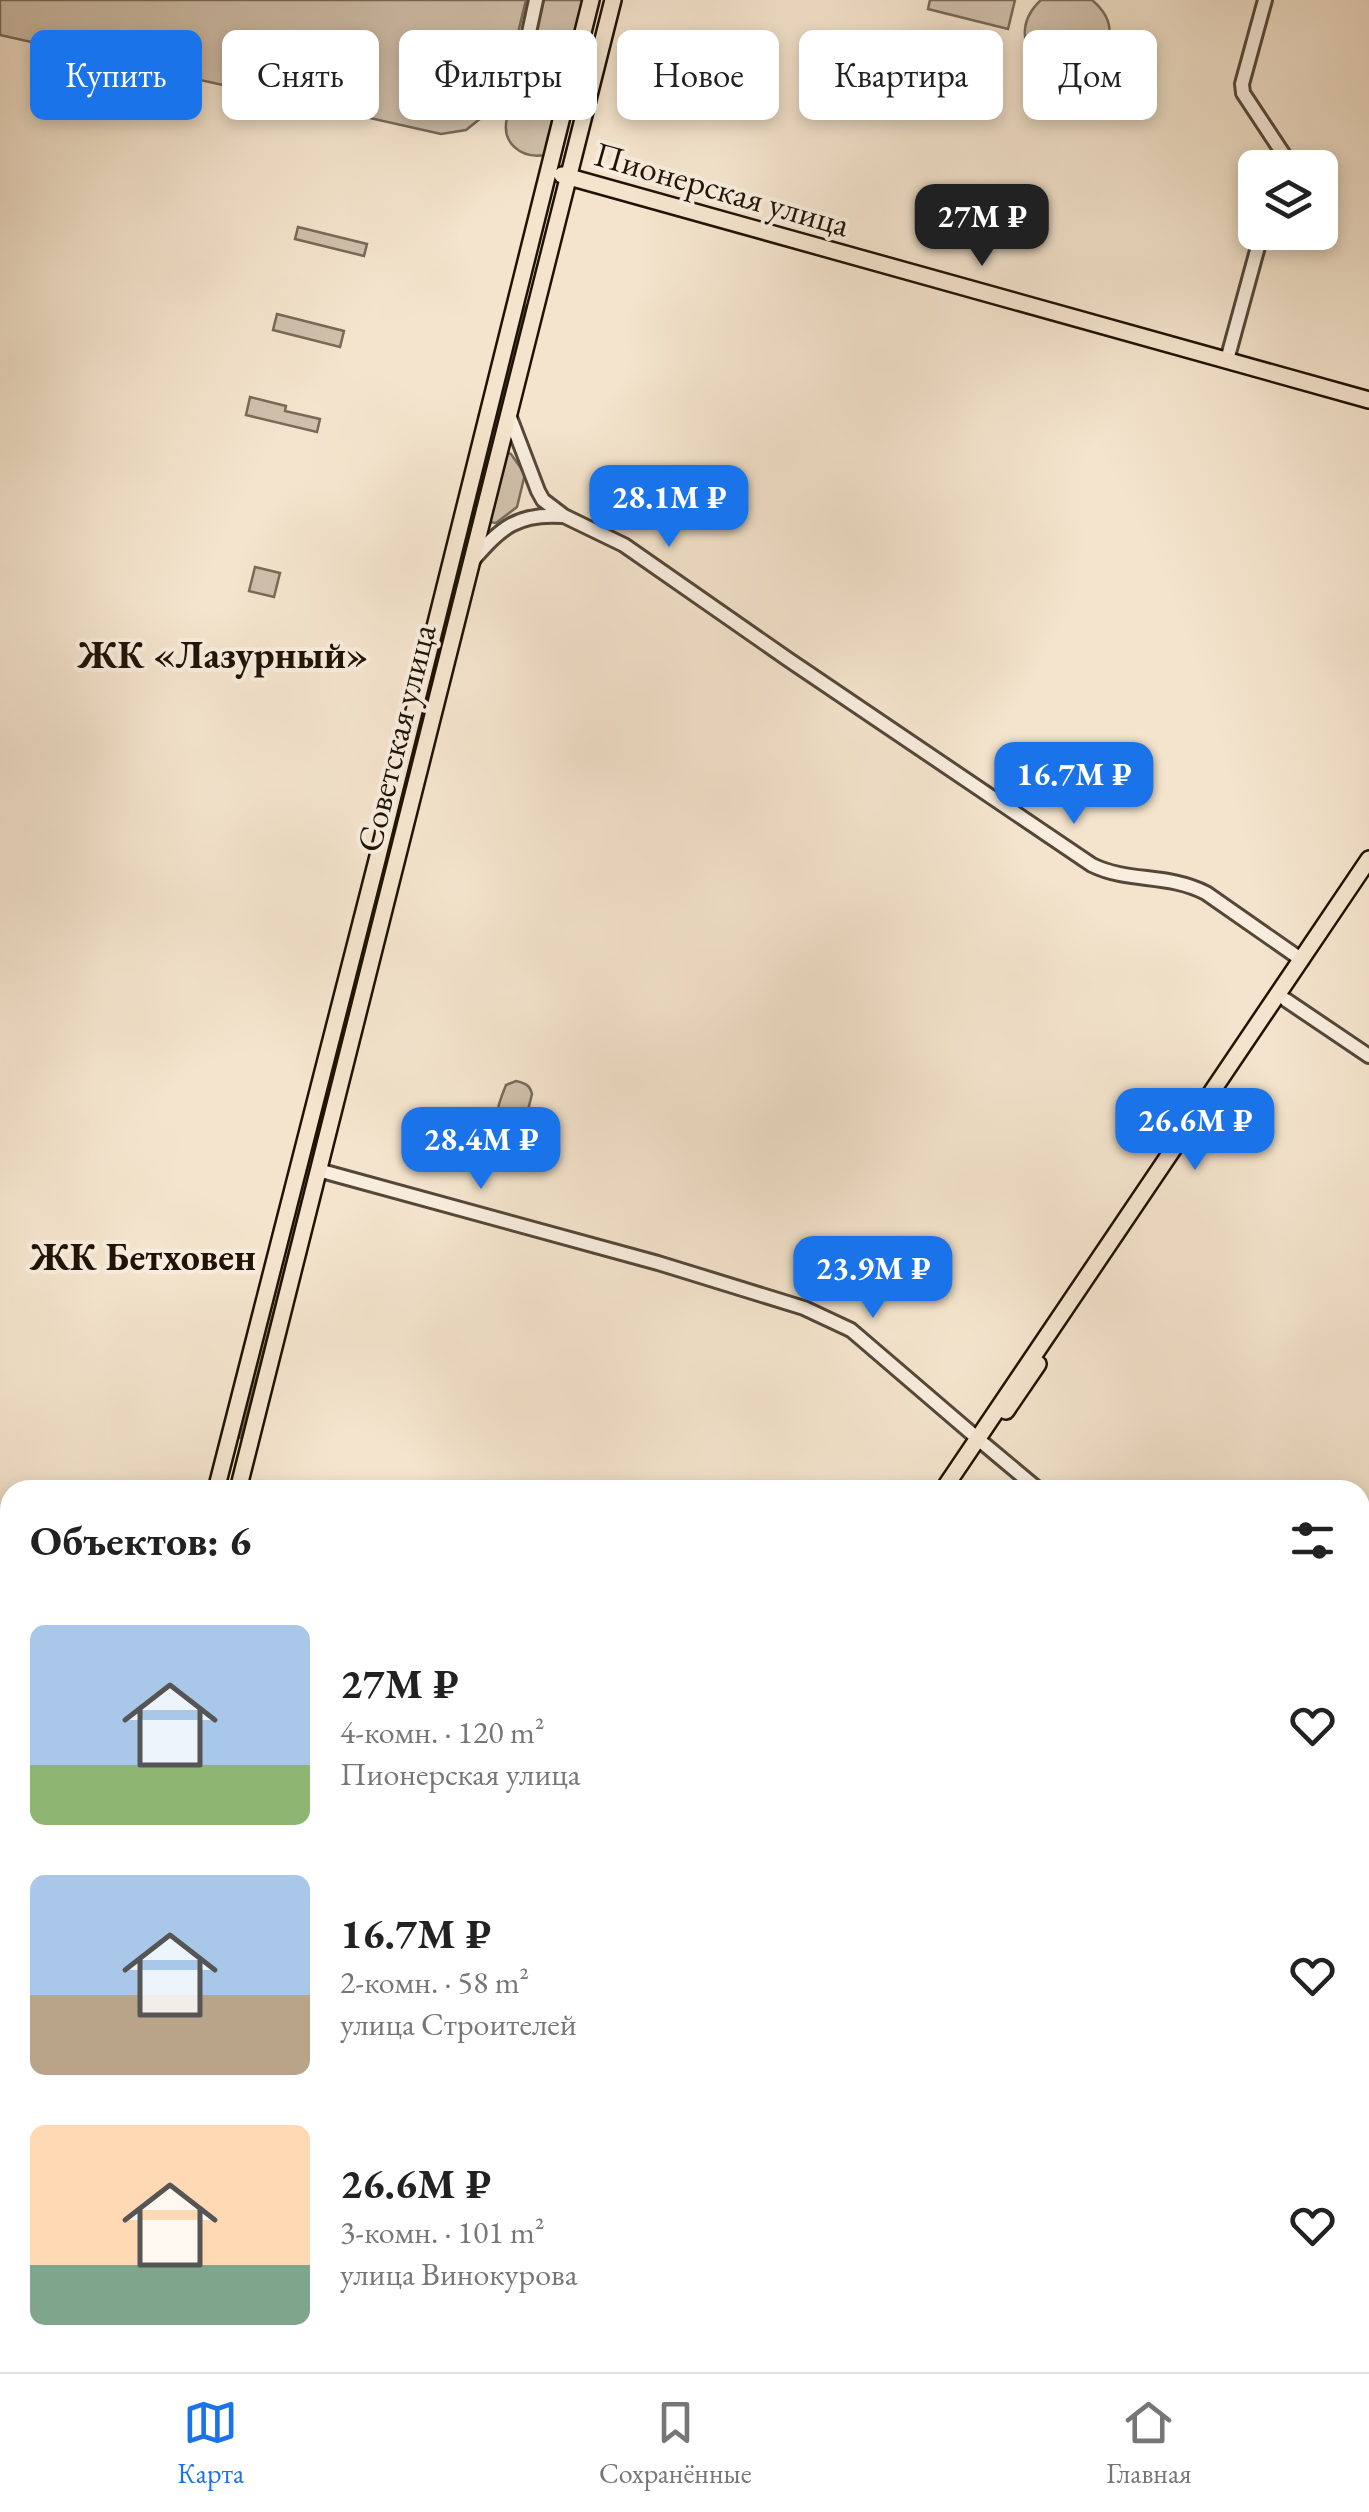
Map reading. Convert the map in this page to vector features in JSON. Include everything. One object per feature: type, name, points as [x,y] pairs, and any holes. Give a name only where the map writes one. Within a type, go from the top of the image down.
[{"type":"main road","name":"Советская улица","points":[[219,1480],[591,0]]},
{"type":"main road","name":"Советская улица","points":[[240,1480],[613,0]]},
{"type":"main road","name":"Пионерская улица","points":[[548,171],[1369,400]]},
{"type":"main road","points":[[519,290],[539,295]]},
{"type":"main road","points":[[950,1480],[981,1441],[1305,963],[1369,859]]},
{"type":"main road","points":[[376,864],[394,868]]},
{"type":"main road","points":[[1305,963],[1369,877]]},
{"type":"main road","points":[[300,1165],[318,1170]]},
{"type":"main road","points":[[960,1480],[981,1441]]},
{"type":"main road","points":[[228,1444],[248,1449]]},
{"type":"street","points":[[530,30],[536,0]]},
{"type":"street","points":[[1265,0],[1242,84],[1243,93],[1276,150]]},
{"type":"street","points":[[1227,360],[1257,250]]},
{"type":"street","points":[[509,415],[538,491],[543,500],[564,516],[636,554],[1092,865],[1106,872],[1190,885],[1305,963]]},
{"type":"street","points":[[472,562],[510,524],[539,514],[564,516]]},
{"type":"street","points":[[1282,997],[1369,1056]]},
{"type":"street","points":[[318,1170],[658,1263],[804,1308],[851,1330],[1027,1480]]},
{"type":"shaded area","points":[[0,0],[526,0],[519,30],[399,30],[399,120],[478,120],[466,130],[441,134],[379,120],[379,30],[222,30],[222,85],[202,80],[202,30],[30,30],[30,42],[0,35]]},
{"type":"shaded area","points":[[540,0],[583,0],[576,30],[533,30]]},
{"type":"shaded area","points":[[930,0],[1015,0],[1008,29],[928,9]]},
{"type":"shaded area","points":[[1041,0],[1092,0],[1107,19],[1108,30],[1025,30],[1030,14]]},
{"type":"shaded area","points":[[507,120],[554,120],[545,155],[521,152],[510,142]]},
{"type":"shaded area","points":[[298,227],[367,244],[364,256],[295,239]]},
{"type":"shaded area","points":[[522,305],[526,306],[388,859],[384,858]]},
{"type":"shaded area","points":[[277,314],[344,331],[340,347],[273,330]]},
{"type":"shaded area","points":[[250,397],[320,419],[317,432],[246,415]]},
{"type":"shaded area","points":[[505,452],[511,454],[525,474],[517,507],[496,523],[489,522]]},
{"type":"shaded area","points":[[255,567],[280,573],[274,597],[249,591]]},
{"type":"shaded area","points":[[379,879],[383,880],[322,1119],[318,1118]]},
{"type":"shaded area","points":[[516,1081],[527,1085],[532,1094],[523,1130],[518,1135],[501,1131],[497,1118],[506,1085]]},
{"type":"shaded area","points":[[297,1201],[302,1202],[241,1438],[237,1437]]},
{"type":"district","name":"ЖК «Лазурный»","points":[[223,655]]},
{"type":"district","name":"ЖК Бетховен","points":[[143,1257]]}]
